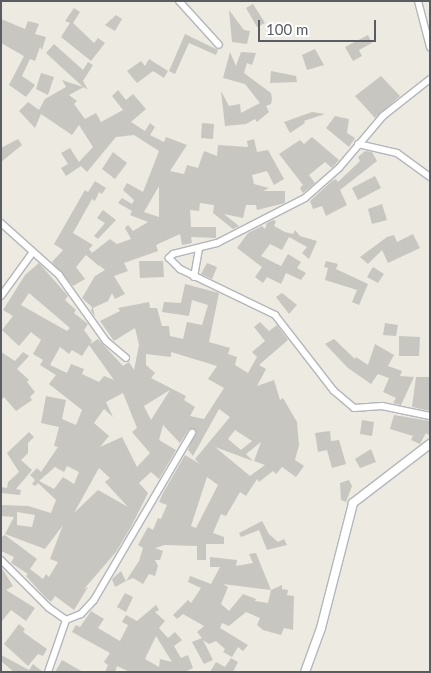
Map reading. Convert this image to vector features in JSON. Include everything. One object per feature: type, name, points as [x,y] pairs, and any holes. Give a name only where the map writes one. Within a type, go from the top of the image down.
[{"type":"street","points":[[179,1],[219,45]]},
{"type":"street","points":[[418,1],[430,47]]},
{"type":"street","points":[[430,79],[388,111],[339,168],[305,198],[244,231],[199,250],[173,254],[168,258],[180,269],[194,277],[275,315],[334,391],[354,408],[382,406],[430,416]]},
{"type":"street","points":[[358,144],[396,153],[430,177]]},
{"type":"street","points":[[1,223],[60,275],[102,335],[126,358]]},
{"type":"street","points":[[194,277],[199,250]]},
{"type":"street","points":[[1,296],[33,252]]},
{"type":"street","points":[[48,672],[66,620],[81,614],[94,600],[192,433]]},
{"type":"street","points":[[305,672],[321,628],[354,503],[430,444]]},
{"type":"street","points":[[1,560],[49,608],[66,620]]},
{"type":"building","points":[[253,4],[265,23],[257,27],[246,8]]},
{"type":"building","points":[[74,8],[80,12],[73,23],[94,43],[98,38],[105,43],[91,61],[61,37],[70,23],[65,21]]},
{"type":"building","points":[[229,10],[244,30],[250,31],[247,44],[232,42]]},
{"type":"building","points":[[116,15],[122,19],[115,31],[105,25]]},
{"type":"building","points":[[1,19],[25,29],[28,21],[39,24],[35,34],[46,37],[42,50],[40,47],[35,61],[30,59],[22,76],[35,85],[26,97],[9,85],[24,56],[1,43]]},
{"type":"building","points":[[185,34],[218,50],[216,55],[189,43],[175,74],[169,71]]},
{"type":"building","points":[[368,35],[372,43],[359,50],[362,56],[353,61],[345,47]]},
{"type":"building","points":[[54,44],[83,70],[88,62],[93,65],[83,81],[88,90],[84,87],[69,95],[77,101],[74,104],[85,119],[96,113],[101,122],[123,110],[112,96],[118,90],[126,100],[133,94],[146,109],[131,122],[145,131],[150,123],[155,127],[150,135],[164,142],[166,137],[187,145],[170,171],[184,174],[187,165],[198,168],[204,151],[217,156],[218,145],[248,147],[247,141],[254,139],[257,152],[268,150],[284,179],[274,185],[267,171],[252,175],[254,184],[269,188],[263,191],[285,191],[285,203],[257,210],[256,205],[246,205],[243,218],[224,214],[239,226],[233,229],[213,213],[214,205],[200,203],[199,211],[190,210],[191,227],[216,227],[216,238],[191,237],[192,243],[182,245],[180,234],[156,245],[158,251],[124,263],[128,271],[114,276],[125,294],[115,299],[112,293],[108,301],[93,308],[95,317],[91,311],[92,307],[82,298],[95,276],[105,270],[100,266],[102,264],[99,266],[86,255],[76,267],[85,279],[73,286],[52,262],[63,250],[54,244],[85,190],[88,192],[95,181],[106,188],[102,194],[99,192],[95,201],[92,199],[73,233],[93,245],[89,249],[92,253],[110,239],[117,244],[131,239],[125,228],[128,225],[133,231],[148,222],[130,215],[132,211],[118,203],[122,198],[132,204],[134,200],[123,190],[127,183],[143,192],[159,151],[134,135],[116,137],[87,172],[81,166],[66,176],[61,168],[68,164],[61,153],[70,148],[79,162],[93,147],[79,125],[72,135],[41,114],[35,128],[19,111],[28,102],[39,110],[45,99],[66,87],[62,80],[83,87],[46,53]],"holes":[[[159,186],[159,217],[144,212]]]},
{"type":"building","points":[[315,49],[324,65],[307,70],[302,55]]},
{"type":"building","points":[[230,52],[236,66],[241,52],[256,53],[252,65],[247,63],[244,73],[271,93],[272,99],[271,104],[266,106],[269,112],[257,122],[255,119],[246,124],[225,126],[221,91],[229,106],[240,104],[241,113],[260,103],[245,84],[223,78]]},
{"type":"building","points":[[149,59],[168,71],[164,78],[153,71],[137,83],[127,71],[141,61],[145,66]]},
{"type":"building","points":[[271,71],[296,76],[297,82],[270,83]]},
{"type":"building","points":[[41,73],[54,77],[48,95],[36,89]]},
{"type":"building","points":[[381,76],[400,96],[375,118],[355,96]]},
{"type":"building","points":[[312,112],[325,114],[304,121],[305,123],[290,133],[284,122]]},
{"type":"building","points":[[335,116],[349,119],[347,133],[355,138],[349,147],[326,128]]},
{"type":"building","points":[[202,123],[214,124],[213,139],[201,138]]},
{"type":"building","points":[[312,137],[339,160],[332,168],[325,162],[309,175],[315,183],[303,193],[300,188],[303,185],[279,154],[300,140],[304,144]]},
{"type":"building","points":[[18,139],[22,145],[1,162],[1,148]]},
{"type":"building","points":[[365,151],[372,152],[377,161],[340,190],[347,205],[326,216],[322,206],[313,209],[310,201],[332,181],[336,179],[338,182],[360,161],[358,157]]},
{"type":"building","points":[[113,152],[127,163],[115,179],[102,169]]},
{"type":"building","points":[[375,176],[381,188],[358,200],[352,188]]},
{"type":"building","points":[[382,204],[387,220],[372,224],[368,209]]},
{"type":"building","points":[[103,210],[116,220],[98,239],[94,236],[105,223],[97,218]]},
{"type":"building","points":[[273,220],[276,221],[274,226],[285,232],[293,234],[295,230],[300,236],[317,241],[309,259],[302,253],[307,247],[289,237],[282,250],[270,244],[261,256],[281,266],[288,254],[301,262],[297,268],[306,273],[301,280],[286,273],[281,284],[267,277],[263,283],[255,277],[262,267],[237,248],[248,233],[262,226],[265,229],[267,223]]},
{"type":"building","points":[[413,234],[420,248],[388,263],[382,250],[368,264],[360,257],[387,237],[394,235],[397,242]]},
{"type":"building","points":[[139,261],[163,261],[164,277],[140,278]]},
{"type":"building","points":[[326,261],[338,264],[336,269],[368,284],[359,305],[352,302],[357,290],[325,280],[328,268],[324,267]]},
{"type":"building","points":[[39,263],[68,296],[65,300],[76,310],[74,313],[88,324],[84,330],[92,341],[90,344],[98,339],[123,366],[129,362],[134,370],[139,345],[135,328],[114,341],[100,321],[120,311],[118,308],[149,302],[150,308],[157,308],[162,326],[169,326],[170,336],[183,339],[187,322],[202,325],[208,305],[192,300],[189,316],[162,312],[164,302],[181,303],[185,284],[219,293],[209,342],[230,348],[228,354],[237,357],[235,365],[248,373],[257,357],[252,352],[265,341],[254,327],[260,322],[269,331],[277,325],[288,340],[259,365],[266,369],[257,386],[274,380],[280,400],[283,398],[297,422],[299,445],[295,460],[304,466],[296,477],[282,467],[276,474],[273,471],[259,482],[257,479],[246,496],[240,492],[226,516],[221,514],[213,533],[224,537],[224,544],[206,544],[206,560],[197,560],[197,546],[165,545],[155,548],[163,551],[160,560],[155,560],[158,566],[155,576],[149,574],[143,584],[133,578],[126,581],[139,561],[143,548],[138,545],[148,527],[153,530],[158,518],[161,519],[167,505],[159,502],[185,455],[200,464],[195,459],[230,417],[219,409],[193,456],[188,450],[196,430],[189,429],[180,443],[163,425],[159,440],[176,450],[159,479],[151,472],[139,483],[148,493],[132,525],[116,552],[84,589],[88,587],[74,610],[55,596],[51,602],[46,598],[26,576],[28,574],[11,563],[14,557],[1,551],[1,537],[5,535],[37,559],[30,569],[43,579],[46,574],[49,577],[58,562],[50,559],[63,525],[45,549],[5,534],[14,517],[1,516],[1,505],[28,506],[51,513],[56,500],[38,483],[35,486],[32,484],[35,480],[30,475],[37,468],[41,472],[58,447],[54,446],[59,427],[41,423],[46,396],[66,400],[62,419],[76,425],[82,410],[49,384],[56,375],[40,365],[43,360],[33,354],[41,340],[31,332],[19,346],[2,330],[13,316],[3,310],[25,275]],"holes":[[[29,293],[70,328],[67,331],[21,305]],[[89,345],[114,380],[104,376],[99,382],[82,374],[84,369],[71,364],[67,373],[50,365],[60,347],[69,354],[72,350],[82,356]],[[171,352],[217,366],[208,379],[224,388],[204,419],[190,416],[195,407],[184,400],[186,396],[151,378],[155,373],[146,365],[146,354],[171,357]],[[170,390],[151,420],[144,406]],[[123,393],[137,428],[132,432],[150,453],[137,467],[122,437],[100,447],[109,436],[94,423],[104,409],[113,417],[106,402]],[[235,430],[252,441],[241,450],[228,439]],[[261,442],[254,461],[265,465],[250,476],[215,447],[253,461],[246,454]],[[67,466],[79,472],[74,484],[63,477],[54,489],[39,481],[55,467],[64,472]],[[99,468],[110,478],[105,482],[128,507],[98,490],[74,513]],[[207,477],[218,485],[196,528],[191,526]],[[17,512],[35,515],[32,527],[17,525]]]},
{"type":"building","points":[[207,263],[217,267],[212,279],[201,274]]},
{"type":"building","points":[[373,267],[384,274],[378,283],[367,277]]},
{"type":"building","points":[[282,293],[297,305],[289,314],[276,297]]},
{"type":"building","points":[[385,323],[398,325],[396,336],[383,335]]},
{"type":"building","points":[[399,336],[420,337],[419,356],[399,356]]},
{"type":"building","points":[[334,339],[355,359],[356,357],[368,365],[375,344],[394,355],[388,366],[402,371],[400,376],[414,377],[401,405],[393,403],[396,398],[383,392],[389,378],[378,374],[371,384],[348,368],[325,344]]},
{"type":"building","points":[[1,352],[15,361],[23,352],[29,356],[17,369],[29,380],[27,382],[35,392],[30,397],[32,400],[16,411],[4,397],[1,401]]},
{"type":"building","points":[[416,377],[430,377],[430,411],[412,407]]},
{"type":"building","points":[[394,415],[430,421],[430,436],[426,433],[420,444],[411,440],[413,436],[390,429]]},
{"type":"building","points":[[362,420],[374,422],[372,436],[360,434]]},
{"type":"building","points":[[330,431],[331,441],[339,440],[346,464],[332,468],[327,450],[318,452],[315,433]]},
{"type":"building","points":[[29,432],[34,437],[28,443],[28,453],[21,460],[32,470],[16,489],[21,490],[20,495],[1,493],[1,487],[7,488],[8,482],[19,472],[7,453]]},
{"type":"building","points":[[371,449],[376,462],[360,468],[355,459]]},
{"type":"building","points":[[349,480],[352,486],[346,502],[341,500],[340,483]]},
{"type":"building","points":[[262,521],[269,534],[278,542],[284,539],[287,545],[267,550],[259,530],[241,537],[239,533]]},
{"type":"building","points":[[256,553],[271,590],[282,585],[282,589],[288,590],[287,595],[294,596],[293,630],[284,628],[281,635],[263,630],[257,625],[260,618],[246,612],[229,626],[222,623],[220,628],[248,645],[243,651],[238,647],[232,657],[223,652],[225,649],[216,641],[209,644],[203,640],[213,660],[204,664],[192,642],[202,638],[197,632],[204,626],[183,614],[177,619],[173,615],[188,600],[191,603],[201,588],[188,582],[190,576],[211,584],[220,567],[210,567],[210,557],[237,560],[236,566],[253,563],[249,554]],"holes":[[[223,584],[271,590],[268,603],[255,601],[256,599],[243,594],[229,611],[221,604],[228,587]]]},
{"type":"building","points":[[1,567],[13,586],[6,590],[35,608],[26,621],[11,610],[1,622]]},
{"type":"building","points":[[121,571],[126,581],[115,587],[112,579]]},
{"type":"building","points":[[125,593],[133,597],[126,612],[117,607]]},
{"type":"building","points":[[156,605],[159,610],[155,612],[165,621],[159,628],[168,638],[175,632],[182,640],[174,646],[181,658],[188,655],[193,668],[185,672],[130,672],[117,666],[115,672],[105,672],[108,665],[104,662],[110,653],[72,632],[76,625],[80,627],[91,611],[104,619],[98,628],[120,641],[128,625],[122,622],[126,615],[137,621]],"holes":[[[156,636],[172,662],[160,659],[159,667],[145,659]]]},
{"type":"building","points":[[19,624],[25,629],[23,632],[47,649],[43,656],[38,654],[28,666],[4,644]]},
{"type":"building","points":[[1,655],[29,670],[33,664],[43,672],[14,672],[1,661]]},
{"type":"building","points":[[231,658],[238,662],[233,672],[210,672],[216,662],[225,667]]},
{"type":"building","points":[[62,660],[83,672],[55,672]]}]
